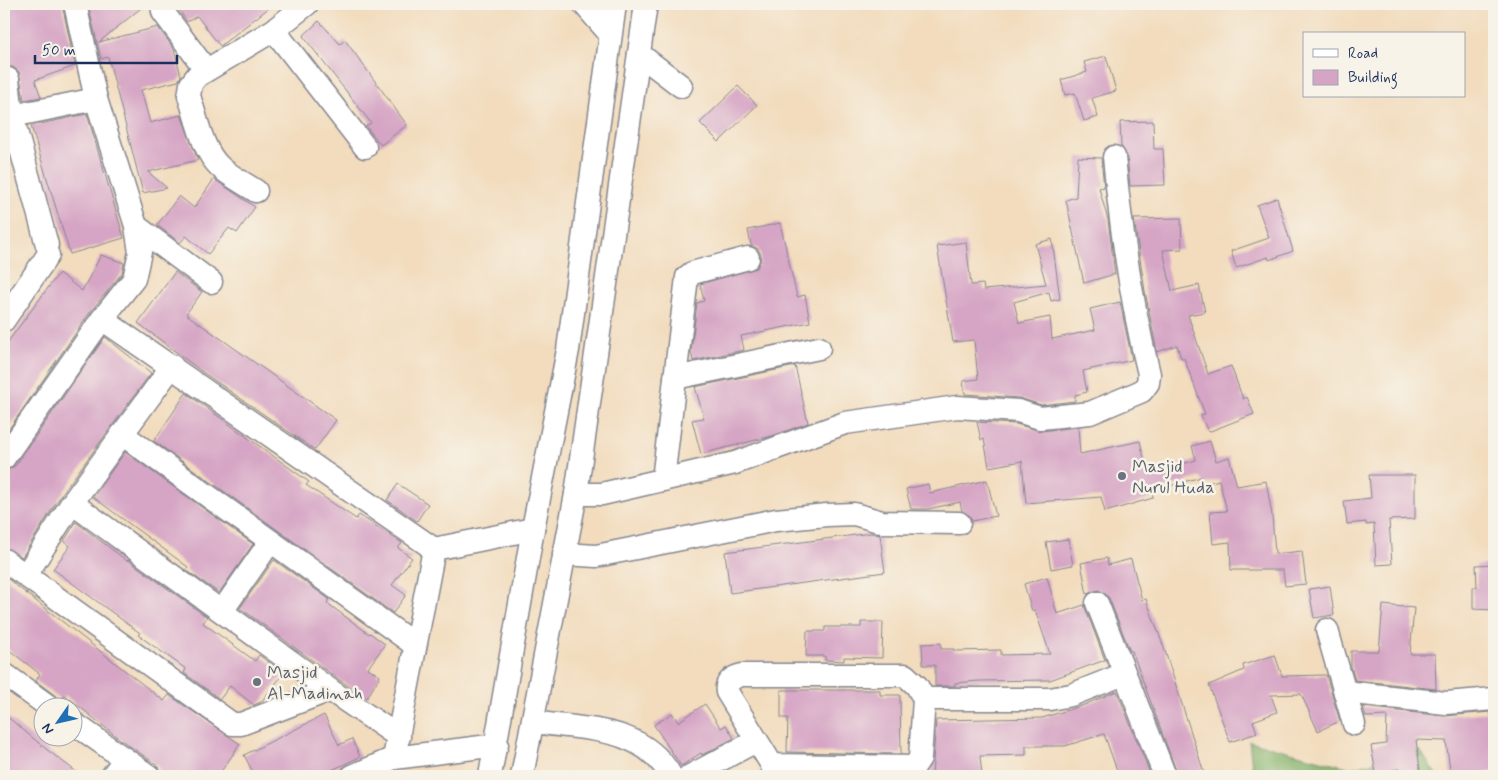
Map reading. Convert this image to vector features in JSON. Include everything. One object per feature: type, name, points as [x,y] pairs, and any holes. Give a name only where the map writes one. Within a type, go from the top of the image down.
[{"type":"street","points":[[4,458],[102,319],[134,279],[137,272],[140,242],[96,99],[75,4]]},
{"type":"street","points":[[162,4],[163,12],[206,70]]},
{"type":"street","points":[[256,191],[218,165],[203,138],[189,93],[193,81],[206,70],[274,30],[307,4]]},
{"type":"street","points":[[584,4],[610,34]]},
{"type":"street","points":[[490,776],[533,528],[568,350],[614,4]]},
{"type":"street","points":[[522,776],[576,494],[646,4]]},
{"type":"street","points":[[274,30],[365,147]]},
{"type":"street","points":[[639,54],[681,86]]},
{"type":"street","points":[[4,320],[47,250],[8,121],[8,79]]},
{"type":"street","points":[[8,121],[96,99]]},
{"type":"street","points":[[576,494],[602,494],[735,463],[845,423],[958,407],[1018,411],[1040,418],[1090,413],[1142,391],[1148,383],[1149,374],[1135,320],[1120,221],[1114,157]]},
{"type":"street","points":[[136,226],[211,282]]},
{"type":"street","points":[[663,480],[687,277],[692,273],[748,258]]},
{"type":"street","points":[[102,319],[434,550],[533,528]]},
{"type":"street","points":[[675,378],[819,348]]},
{"type":"street","points":[[568,350],[597,356]]},
{"type":"street","points":[[26,575],[72,503],[172,366]]},
{"type":"street","points":[[122,434],[415,645]]},
{"type":"street","points":[[72,503],[330,690],[397,748]]},
{"type":"street","points":[[564,554],[596,556],[776,520],[827,515],[854,514],[882,522],[959,524]]},
{"type":"street","points":[[222,611],[270,542]]},
{"type":"street","points":[[397,748],[434,550]]},
{"type":"street","points":[[4,560],[232,724],[241,724],[330,690]]},
{"type":"street","points":[[1097,603],[1165,776]]},
{"type":"street","points":[[1327,630],[1354,724]]},
{"type":"street","points":[[4,674],[37,698]]},
{"type":"street","points":[[924,700],[1050,699],[1070,695],[1124,674]]},
{"type":"street","points":[[905,675],[917,686],[924,700],[920,758],[914,767],[773,771],[726,692],[729,682],[739,676],[905,675]]},
{"type":"street","points":[[1345,692],[1446,703],[1494,699]]},
{"type":"street","points":[[533,722],[605,731],[637,741],[655,754],[671,776]]},
{"type":"street","points":[[82,732],[118,768],[149,776]]},
{"type":"street","points":[[690,776],[756,741]]},
{"type":"street","points":[[352,776],[397,748],[496,745]]},
{"type":"green space","points":[[1249,741],[1351,768],[1420,750],[1437,776],[1253,776]]},
{"type":"building","points":[[4,4],[62,4],[75,66],[35,80],[41,97],[24,100],[19,72],[13,67],[4,67]]},
{"type":"building","points":[[88,4],[146,4],[99,42],[158,27],[174,49],[181,76],[178,81],[141,90],[150,123],[181,115],[198,160],[148,172],[167,188],[143,193],[108,57],[101,59]]},
{"type":"building","points":[[175,4],[274,4],[220,46],[197,16],[187,22]]},
{"type":"building","points":[[319,21],[340,44],[345,40],[407,125],[381,145],[366,126],[371,123],[303,36]]},
{"type":"building","points":[[1106,56],[1116,91],[1092,98],[1098,117],[1084,121],[1075,93],[1065,95],[1061,80],[1087,72],[1084,62]]},
{"type":"building","points":[[738,86],[757,105],[719,142],[700,123]]},
{"type":"building","points":[[87,114],[124,238],[70,254],[31,126]]},
{"type":"building","points":[[1153,121],[1154,149],[1163,149],[1165,185],[1130,186],[1127,156],[1121,146],[1120,122]]},
{"type":"building","points":[[1078,157],[1101,158],[1104,187],[1099,188],[1108,220],[1115,274],[1084,283],[1066,200],[1076,197]]},
{"type":"building","points":[[214,179],[255,207],[237,233],[229,228],[208,254],[186,236],[180,243],[157,225],[179,196],[194,208]]},
{"type":"building","points":[[1277,198],[1293,251],[1269,260],[1268,257],[1236,268],[1231,251],[1269,238],[1257,205]]},
{"type":"building","points":[[1181,218],[1182,249],[1163,250],[1172,291],[1199,285],[1205,312],[1188,315],[1208,374],[1231,366],[1243,399],[1247,397],[1254,414],[1208,432],[1201,415],[1205,414],[1184,358],[1181,358],[1177,345],[1157,352],[1134,219]]},
{"type":"building","points":[[780,223],[797,297],[805,295],[810,322],[741,336],[744,350],[693,361],[691,352],[697,303],[704,301],[700,284],[757,268],[761,255],[758,249],[751,245],[748,230]]},
{"type":"building","points":[[1052,239],[1060,299],[1051,301],[1049,292],[1014,302],[1019,323],[1050,317],[1052,339],[1095,330],[1090,309],[1120,302],[1132,360],[1083,371],[1087,392],[1075,395],[1075,401],[1041,405],[1019,398],[965,394],[963,381],[978,379],[974,340],[953,342],[937,246],[966,242],[971,285],[983,284],[984,290],[1046,284],[1035,244]]},
{"type":"building","points":[[101,255],[124,263],[122,273],[91,311],[4,436],[4,347],[59,273],[82,291]]},
{"type":"building","points":[[175,272],[202,292],[186,314],[336,420],[315,450],[201,371],[138,323]]},
{"type":"building","points":[[105,337],[151,373],[61,495],[22,557],[4,547],[4,471],[15,466]]},
{"type":"building","points":[[795,366],[808,423],[772,436],[701,454],[692,420],[704,418],[695,387]]},
{"type":"building","points":[[186,393],[309,482],[306,485],[356,519],[359,515],[402,543],[398,548],[412,558],[392,585],[406,595],[393,613],[154,441]]},
{"type":"building","points":[[977,422],[1016,424],[1041,431],[1078,427],[1080,454],[1140,441],[1148,474],[1196,460],[1192,446],[1210,441],[1216,461],[1229,457],[1237,486],[1266,481],[1272,515],[1275,554],[1302,551],[1306,584],[1285,586],[1283,570],[1231,570],[1230,542],[1213,544],[1210,512],[1227,511],[1219,480],[1204,484],[1201,477],[1152,491],[1153,498],[1105,512],[1101,497],[1026,503],[1022,461],[989,467],[984,439],[981,440]]},
{"type":"building","points":[[125,452],[253,544],[219,593],[186,570],[188,567],[93,497]]},
{"type":"building","points":[[1369,475],[1415,475],[1415,519],[1389,520],[1392,564],[1376,565],[1374,524],[1366,525],[1366,522],[1347,524],[1344,501],[1371,498]]},
{"type":"building","points":[[987,480],[996,516],[972,521],[970,516],[962,511],[960,502],[928,509],[911,509],[906,489],[928,484],[930,493]]},
{"type":"building","points":[[398,484],[428,504],[417,521],[387,500]]},
{"type":"building","points":[[76,522],[127,561],[207,617],[203,623],[255,661],[259,655],[284,673],[261,702],[254,705],[230,686],[220,699],[184,673],[186,669],[138,635],[140,633],[53,569],[70,546],[64,541]]},
{"type":"building","points":[[871,533],[880,535],[885,572],[730,593],[725,552]]},
{"type":"building","points":[[1068,539],[1073,565],[1051,569],[1046,542]]},
{"type":"building","points":[[1107,558],[1108,565],[1131,559],[1142,600],[1146,599],[1163,645],[1205,776],[1178,776],[1132,651],[1130,651],[1109,598],[1099,590],[1087,594],[1081,563]]},
{"type":"building","points":[[274,560],[329,599],[327,603],[385,644],[368,668],[380,676],[367,698],[240,608]]},
{"type":"building","points":[[1494,564],[1494,610],[1473,609],[1473,587],[1477,587],[1476,565]]},
{"type":"building","points":[[4,576],[164,701],[169,695],[240,744],[218,776],[162,776],[157,765],[117,737],[82,709],[82,698],[69,698],[65,695],[63,698],[58,698],[36,681],[40,674],[4,646]]},
{"type":"building","points":[[1047,577],[1057,614],[1084,605],[1105,660],[1050,680],[979,681],[955,683],[955,686],[935,686],[935,665],[923,665],[922,644],[941,643],[941,649],[954,649],[954,651],[1001,650],[1001,655],[1050,654],[1035,610],[1032,611],[1024,584]]},
{"type":"building","points":[[1330,586],[1334,615],[1314,618],[1309,589]]},
{"type":"building","points":[[1383,605],[1414,608],[1410,654],[1435,654],[1436,689],[1355,680],[1351,667],[1351,651],[1379,651]]},
{"type":"building","points":[[861,622],[883,622],[882,658],[844,657],[844,661],[825,660],[825,656],[806,656],[807,631],[825,631],[825,627],[861,627]]},
{"type":"building","points":[[1275,655],[1282,676],[1326,675],[1340,721],[1318,731],[1301,694],[1271,695],[1277,712],[1253,721],[1257,733],[1230,742],[1209,685],[1244,670],[1243,665]]},
{"type":"building","points":[[781,690],[880,690],[880,695],[900,695],[901,754],[787,752],[788,718],[781,718]]},
{"type":"building","points":[[1117,691],[1151,776],[1119,776],[1104,734],[1065,746],[1026,746],[1026,755],[980,756],[982,776],[932,776],[936,720],[1042,718],[1084,705]]},
{"type":"building","points":[[705,704],[721,728],[726,725],[734,738],[702,755],[701,753],[681,766],[654,725],[672,713],[678,722]]},
{"type":"building","points":[[1363,707],[1445,716],[1490,712],[1494,724],[1494,771],[1451,776],[1446,741],[1416,740],[1421,776],[1401,776],[1400,769],[1376,773],[1371,746],[1386,744],[1387,716],[1366,717]]},
{"type":"building","points":[[4,714],[32,737],[32,748],[45,748],[82,776],[4,776]]},
{"type":"building","points":[[324,715],[339,745],[352,739],[360,757],[319,776],[255,776],[244,755]]},
{"type":"place","name":"Masjid Nurul Huda","points":[[1122,476]]},
{"type":"place","name":"Masjid Al-Madinah","points":[[257,682]]}]
